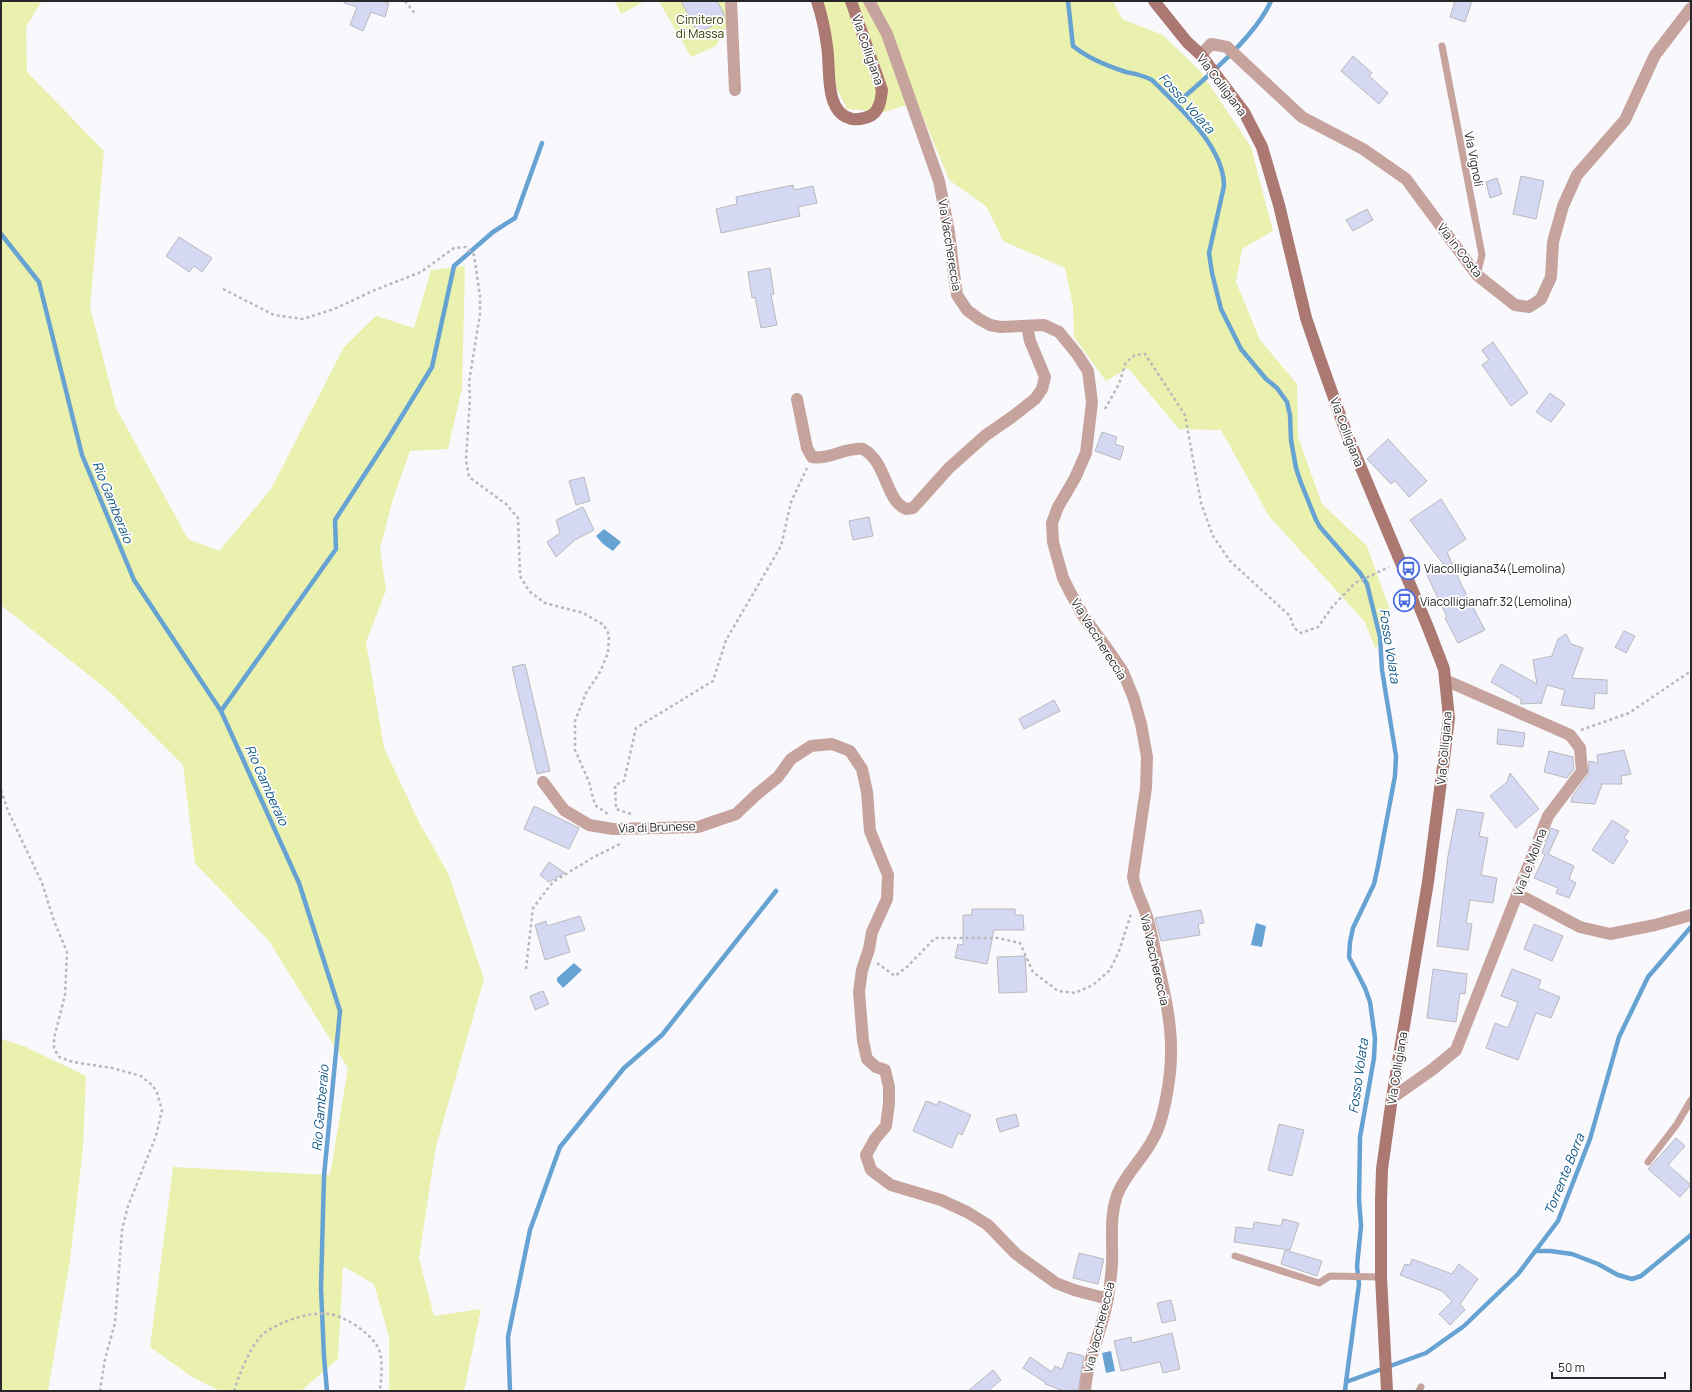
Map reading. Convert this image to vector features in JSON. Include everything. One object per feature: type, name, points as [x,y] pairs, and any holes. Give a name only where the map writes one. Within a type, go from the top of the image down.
[{"type":"street","points":[[731,1],[736,90]]},
{"type":"street","name":"Via Colligiana","points":[[817,1],[822,16],[828,47],[828,76],[832,99],[838,109],[846,117],[854,119],[868,117],[873,114],[881,101],[882,90],[851,1]]},
{"type":"street","name":"Via Vacchereccia","points":[[869,1],[887,34],[939,181],[949,232],[952,266],[958,295],[967,310],[990,325],[1000,327],[1044,325],[1059,332],[1077,354],[1088,371],[1092,402],[1086,453],[1075,478],[1056,512],[1052,523],[1053,542],[1063,578],[1084,617],[1112,654],[1123,672],[1134,699],[1141,724],[1147,757],[1146,780],[1133,877],[1136,892],[1147,916],[1162,983],[1171,1037],[1171,1056],[1166,1095],[1157,1132],[1145,1153],[1126,1177],[1113,1208],[1111,1221],[1111,1277],[1108,1298],[1090,1360],[1085,1391]]},
{"type":"street","name":"Via Colligiana","points":[[1154,1],[1187,42],[1201,55],[1244,112],[1262,147],[1279,205],[1306,318],[1319,356],[1346,432],[1444,669],[1449,718],[1445,751],[1428,882],[1392,1098],[1381,1185],[1381,1277],[1387,1391]]},
{"type":"street","name":"Via in Costa","points":[[1201,55],[1211,44],[1227,47],[1302,117],[1364,149],[1406,179],[1477,275],[1515,305],[1529,307],[1541,299],[1551,277],[1553,242],[1563,206],[1577,175],[1625,120],[1655,55],[1691,8]]},
{"type":"street","points":[[797,399],[807,448],[812,457],[821,458],[850,449],[863,449],[875,458],[896,502],[906,509],[912,508],[949,468],[986,435],[1035,399],[1042,389],[1045,377],[1030,341],[1027,326]]},
{"type":"street","points":[[1445,680],[1570,735]]},
{"type":"street","name":"Via Le Molina","points":[[1392,1098],[1433,1069],[1456,1050],[1548,816],[1582,771],[1580,748],[1570,735]]},
{"type":"street","name":"Via di Brunese","points":[[543,782],[564,810],[589,825],[613,829],[698,827],[736,814],[778,777],[791,759],[811,746],[832,744],[850,751],[862,769],[868,792],[870,831],[888,875],[887,899],[872,932],[870,948],[862,970],[859,992],[863,1041],[867,1059],[876,1067],[885,1070],[889,1087],[889,1103],[886,1126],[875,1139],[866,1155],[871,1170],[892,1185],[941,1200],[967,1212],[988,1225],[1016,1254],[1056,1283],[1074,1290],[1108,1298]]},
{"type":"street","points":[[1518,894],[1580,927],[1610,934],[1655,925],[1691,915]]},
{"type":"lane","name":"Via Vignoli","points":[[1442,46],[1482,255],[1477,275]]},
{"type":"lane","points":[[1648,1162],[1677,1124],[1691,1100]]},
{"type":"lane","points":[[1235,1256],[1319,1283],[1330,1276],[1381,1277]]},
{"type":"path","points":[[405,1],[416,14]]},
{"type":"path","points":[[223,289],[274,315],[303,319],[334,309],[375,290],[421,272],[454,248],[466,247],[474,255],[480,296],[480,314],[469,382],[470,405],[466,460],[468,477],[506,504],[518,518],[520,576],[529,591],[545,603],[583,612],[604,625],[609,634],[608,653],[600,672],[586,693],[575,721],[575,750],[590,782],[595,805],[611,816]]},
{"type":"path","points":[[1089,425],[1105,409],[1119,384],[1126,362],[1136,356],[1145,354],[1185,415],[1201,503],[1213,536],[1230,561],[1290,616],[1294,628],[1300,633],[1318,627],[1333,606],[1355,583],[1400,562]]},
{"type":"path","points":[[636,816],[616,809],[615,785],[624,781],[636,728],[713,681],[726,640],[781,546],[791,502],[812,457]]},
{"type":"path","points":[[1570,735],[1629,713],[1691,671]]},
{"type":"path","points":[[1,790],[8,811],[42,883],[54,921],[67,952],[65,995],[54,1038],[54,1048],[59,1056],[73,1062],[112,1068],[141,1076],[153,1086],[157,1093],[162,1110],[156,1136],[128,1206],[122,1230],[115,1323],[105,1359],[100,1391]]},
{"type":"path","points":[[526,969],[533,908],[553,882],[592,858],[624,842]]},
{"type":"path","points":[[870,948],[877,964],[895,976],[907,967],[935,938],[998,938],[1020,943],[1033,972],[1058,991],[1075,993],[1094,985],[1110,970],[1119,951],[1136,892]]},
{"type":"path","points":[[234,1391],[249,1354],[262,1335],[278,1325],[312,1314],[329,1314],[347,1320],[363,1331],[376,1343],[381,1358],[380,1391]]},
{"type":"green space","points":[[1,1],[42,1],[26,27],[27,72],[104,151],[90,307],[116,408],[188,539],[219,551],[271,489],[344,347],[376,316],[414,328],[431,270],[465,266],[462,388],[448,449],[410,451],[392,502],[380,549],[386,590],[366,642],[384,748],[420,824],[448,873],[484,979],[436,1146],[419,1258],[434,1316],[481,1309],[464,1391],[389,1391],[389,1337],[374,1284],[343,1266],[338,1359],[301,1391],[221,1391],[192,1377],[150,1347],[173,1167],[330,1175],[348,1068],[269,941],[195,863],[183,765],[110,692],[1,605]]},
{"type":"green space","name":"Cimitero di Massa","points":[[615,1],[645,1],[621,14]]},
{"type":"green space","name":"Cimitero di Massa","points":[[659,1],[730,1],[730,20],[716,46],[691,57]]},
{"type":"green space","points":[[823,1],[1113,1],[1122,19],[1163,35],[1201,72],[1251,147],[1273,231],[1242,249],[1236,282],[1260,340],[1297,384],[1298,437],[1322,504],[1367,546],[1391,613],[1376,649],[1364,621],[1269,516],[1221,430],[1179,429],[1128,368],[1106,381],[1074,337],[1073,306],[1065,268],[1003,241],[987,207],[949,180],[917,102],[884,112],[847,109],[837,89]]},
{"type":"green space","points":[[1,1039],[26,1047],[86,1076],[83,1148],[70,1260],[48,1391],[1,1391]]},
{"type":"water","points":[[604,529],[621,542],[613,551],[603,544],[596,536]]},
{"type":"water","points":[[1256,923],[1266,926],[1262,947],[1251,945]]},
{"type":"water","points":[[574,963],[582,970],[563,988],[557,981],[557,978]]},
{"type":"water","points":[[1111,1351],[1115,1371],[1106,1373],[1102,1353]]},
{"type":"building","points":[[345,1],[382,1],[389,3],[385,17],[371,12],[363,31],[350,25],[357,7],[344,3]]},
{"type":"building","points":[[681,1],[717,1],[724,14],[724,20],[698,33]]},
{"type":"building","points":[[1455,1],[1472,1],[1465,22],[1450,17]]},
{"type":"building","points":[[1353,56],[1372,73],[1369,76],[1388,93],[1379,104],[1341,71]]},
{"type":"building","points":[[1521,176],[1544,181],[1536,219],[1513,214]]},
{"type":"building","points":[[1497,178],[1502,194],[1490,198],[1486,182]]},
{"type":"building","points":[[793,185],[794,190],[813,186],[817,203],[798,207],[800,216],[721,233],[716,209],[737,204],[736,197]]},
{"type":"building","points":[[1367,209],[1373,220],[1353,231],[1346,220]]},
{"type":"building","points":[[179,237],[212,258],[202,272],[194,266],[189,272],[166,256]]},
{"type":"building","points":[[770,268],[774,294],[771,295],[777,325],[761,328],[755,297],[752,298],[748,272]]},
{"type":"building","points":[[1493,342],[1528,393],[1511,406],[1482,365],[1489,360],[1482,350]]},
{"type":"building","points":[[1550,393],[1565,404],[1551,422],[1536,412]]},
{"type":"building","points":[[1102,432],[1117,437],[1115,444],[1124,447],[1120,460],[1095,451]]},
{"type":"building","points":[[1388,439],[1427,481],[1409,497],[1395,481],[1391,484],[1367,459]]},
{"type":"building","points":[[584,477],[590,501],[576,505],[569,481]]},
{"type":"building","points":[[1441,499],[1466,539],[1447,552],[1462,586],[1485,630],[1458,643],[1445,618],[1447,617],[1426,573],[1444,565],[1410,520]]},
{"type":"building","points":[[583,507],[594,530],[575,540],[556,557],[547,542],[560,533],[556,520]]},
{"type":"building","points":[[869,517],[873,536],[853,540],[849,521]]},
{"type":"building","points":[[1624,631],[1635,636],[1626,653],[1615,647]]},
{"type":"building","points":[[1566,634],[1571,644],[1583,648],[1572,678],[1607,680],[1607,694],[1595,693],[1594,709],[1561,705],[1565,690],[1547,685],[1541,704],[1521,704],[1521,699],[1491,682],[1501,664],[1537,684],[1533,660],[1552,656],[1558,639]]},
{"type":"building","points":[[525,664],[550,771],[537,774],[512,667]]},
{"type":"building","points":[[1054,700],[1060,711],[1024,729],[1019,719]]},
{"type":"building","points":[[1498,729],[1525,733],[1523,747],[1497,744]]},
{"type":"building","points":[[1624,750],[1631,774],[1621,776],[1622,784],[1602,784],[1595,804],[1571,802],[1572,797],[1588,775],[1589,761],[1598,763],[1597,755]]},
{"type":"building","points":[[1549,751],[1573,757],[1574,769],[1567,778],[1544,772]]},
{"type":"building","points":[[1510,773],[1539,809],[1516,828],[1490,796],[1507,782]]},
{"type":"building","points":[[534,806],[579,828],[569,849],[524,829]]},
{"type":"building","points":[[1457,809],[1484,813],[1479,836],[1488,838],[1481,875],[1497,878],[1493,903],[1470,900],[1466,923],[1472,924],[1468,950],[1437,946],[1448,856]]},
{"type":"building","points":[[1612,820],[1629,831],[1624,838],[1628,841],[1613,864],[1592,850]]},
{"type":"building","points":[[1551,828],[1559,831],[1548,854],[1574,866],[1569,879],[1576,883],[1569,898],[1556,893],[1558,888],[1534,878],[1545,855],[1542,853]]},
{"type":"building","points":[[549,862],[565,873],[549,882],[540,875]]},
{"type":"building","points":[[972,909],[1015,909],[1015,915],[1023,915],[1024,930],[994,930],[987,964],[955,958],[958,944],[963,945],[963,915],[972,915]]},
{"type":"building","points":[[1201,910],[1204,923],[1198,924],[1200,935],[1161,941],[1155,918]]},
{"type":"building","points":[[580,916],[585,930],[565,936],[570,952],[545,960],[535,925],[546,921],[547,926]]},
{"type":"building","points":[[1534,924],[1563,936],[1552,961],[1524,949]]},
{"type":"building","points":[[1025,956],[1027,992],[999,993],[997,957]]},
{"type":"building","points":[[1433,969],[1467,974],[1465,994],[1460,993],[1456,1022],[1427,1018]]},
{"type":"building","points":[[1512,969],[1541,980],[1538,988],[1560,997],[1551,1018],[1536,1013],[1518,1060],[1486,1048],[1495,1023],[1508,1028],[1518,1002],[1501,996]]},
{"type":"building","points":[[543,991],[549,1004],[535,1010],[530,996]]},
{"type":"building","points":[[926,1101],[937,1105],[939,1101],[971,1115],[962,1135],[958,1133],[952,1148],[913,1131]]},
{"type":"building","points":[[1016,1114],[1019,1126],[1000,1132],[996,1119]]},
{"type":"building","points":[[1279,1124],[1304,1130],[1292,1176],[1268,1170]]},
{"type":"building","points":[[1676,1138],[1685,1146],[1668,1165],[1691,1185],[1680,1197],[1648,1169]]},
{"type":"building","points":[[1283,1219],[1299,1223],[1290,1250],[1234,1242],[1236,1227],[1253,1229],[1254,1222],[1281,1226]]},
{"type":"building","points":[[1285,1250],[1322,1261],[1317,1276],[1281,1264]]},
{"type":"building","points":[[1079,1253],[1104,1259],[1098,1284],[1073,1278]]},
{"type":"building","points":[[1412,1259],[1452,1274],[1459,1264],[1478,1279],[1460,1304],[1465,1310],[1450,1325],[1439,1314],[1452,1301],[1442,1291],[1400,1275],[1405,1264],[1410,1265]]},
{"type":"building","points":[[1171,1300],[1176,1320],[1162,1323],[1157,1303]]},
{"type":"building","points":[[1172,1333],[1180,1369],[1163,1373],[1160,1362],[1121,1371],[1114,1341],[1131,1337],[1132,1343]]},
{"type":"building","points":[[1068,1352],[1084,1356],[1078,1391],[1064,1391],[1045,1384],[1046,1383],[1023,1368],[1030,1357],[1052,1372],[1055,1366],[1062,1369]]},
{"type":"building","points":[[993,1370],[1001,1380],[988,1391],[968,1391]]},
{"type":"waterway","name":"Fosso Volata","points":[[1068,1],[1073,46],[1085,55],[1105,65],[1152,80],[1198,128],[1216,156],[1222,171],[1224,186],[1209,253],[1212,273],[1221,309],[1241,349],[1266,379],[1277,388],[1287,402],[1290,415],[1291,440],[1296,468],[1301,483],[1320,527],[1360,573],[1367,584],[1380,637],[1382,670],[1396,756],[1395,776],[1374,884],[1353,928],[1350,942],[1349,957],[1365,988],[1370,1002],[1375,1038],[1374,1058],[1360,1137],[1359,1200],[1361,1226],[1357,1266],[1359,1284],[1346,1382]]},
{"type":"waterway","points":[[1176,104],[1242,43],[1264,15],[1271,1]]},
{"type":"waterway","points":[[221,711],[336,549],[335,520],[432,367],[454,266],[493,232],[515,218],[542,143]]},
{"type":"waterway","name":"Rio Gamberaio","points":[[1,234],[39,282],[82,455],[134,580],[221,711],[299,883],[340,1011],[324,1176],[321,1288],[327,1391]]},
{"type":"waterway","points":[[510,1391],[508,1337],[530,1230],[560,1147],[624,1068],[662,1035],[776,891]]},
{"type":"waterway","name":"Torrente Borra","points":[[1345,1391],[1346,1382],[1426,1353],[1464,1326],[1518,1274],[1558,1221],[1590,1139],[1619,1037],[1648,977],[1691,927]]},
{"type":"waterway","points":[[1535,1251],[1550,1251],[1572,1254],[1598,1264],[1618,1275],[1632,1279],[1641,1276],[1691,1235]]},
{"type":"place","name":"Viacolligiana34(Lemolina)","points":[[1408,568]]},
{"type":"place","name":"Viacolligianafr.32(Lemolina)","points":[[1405,601]]}]
